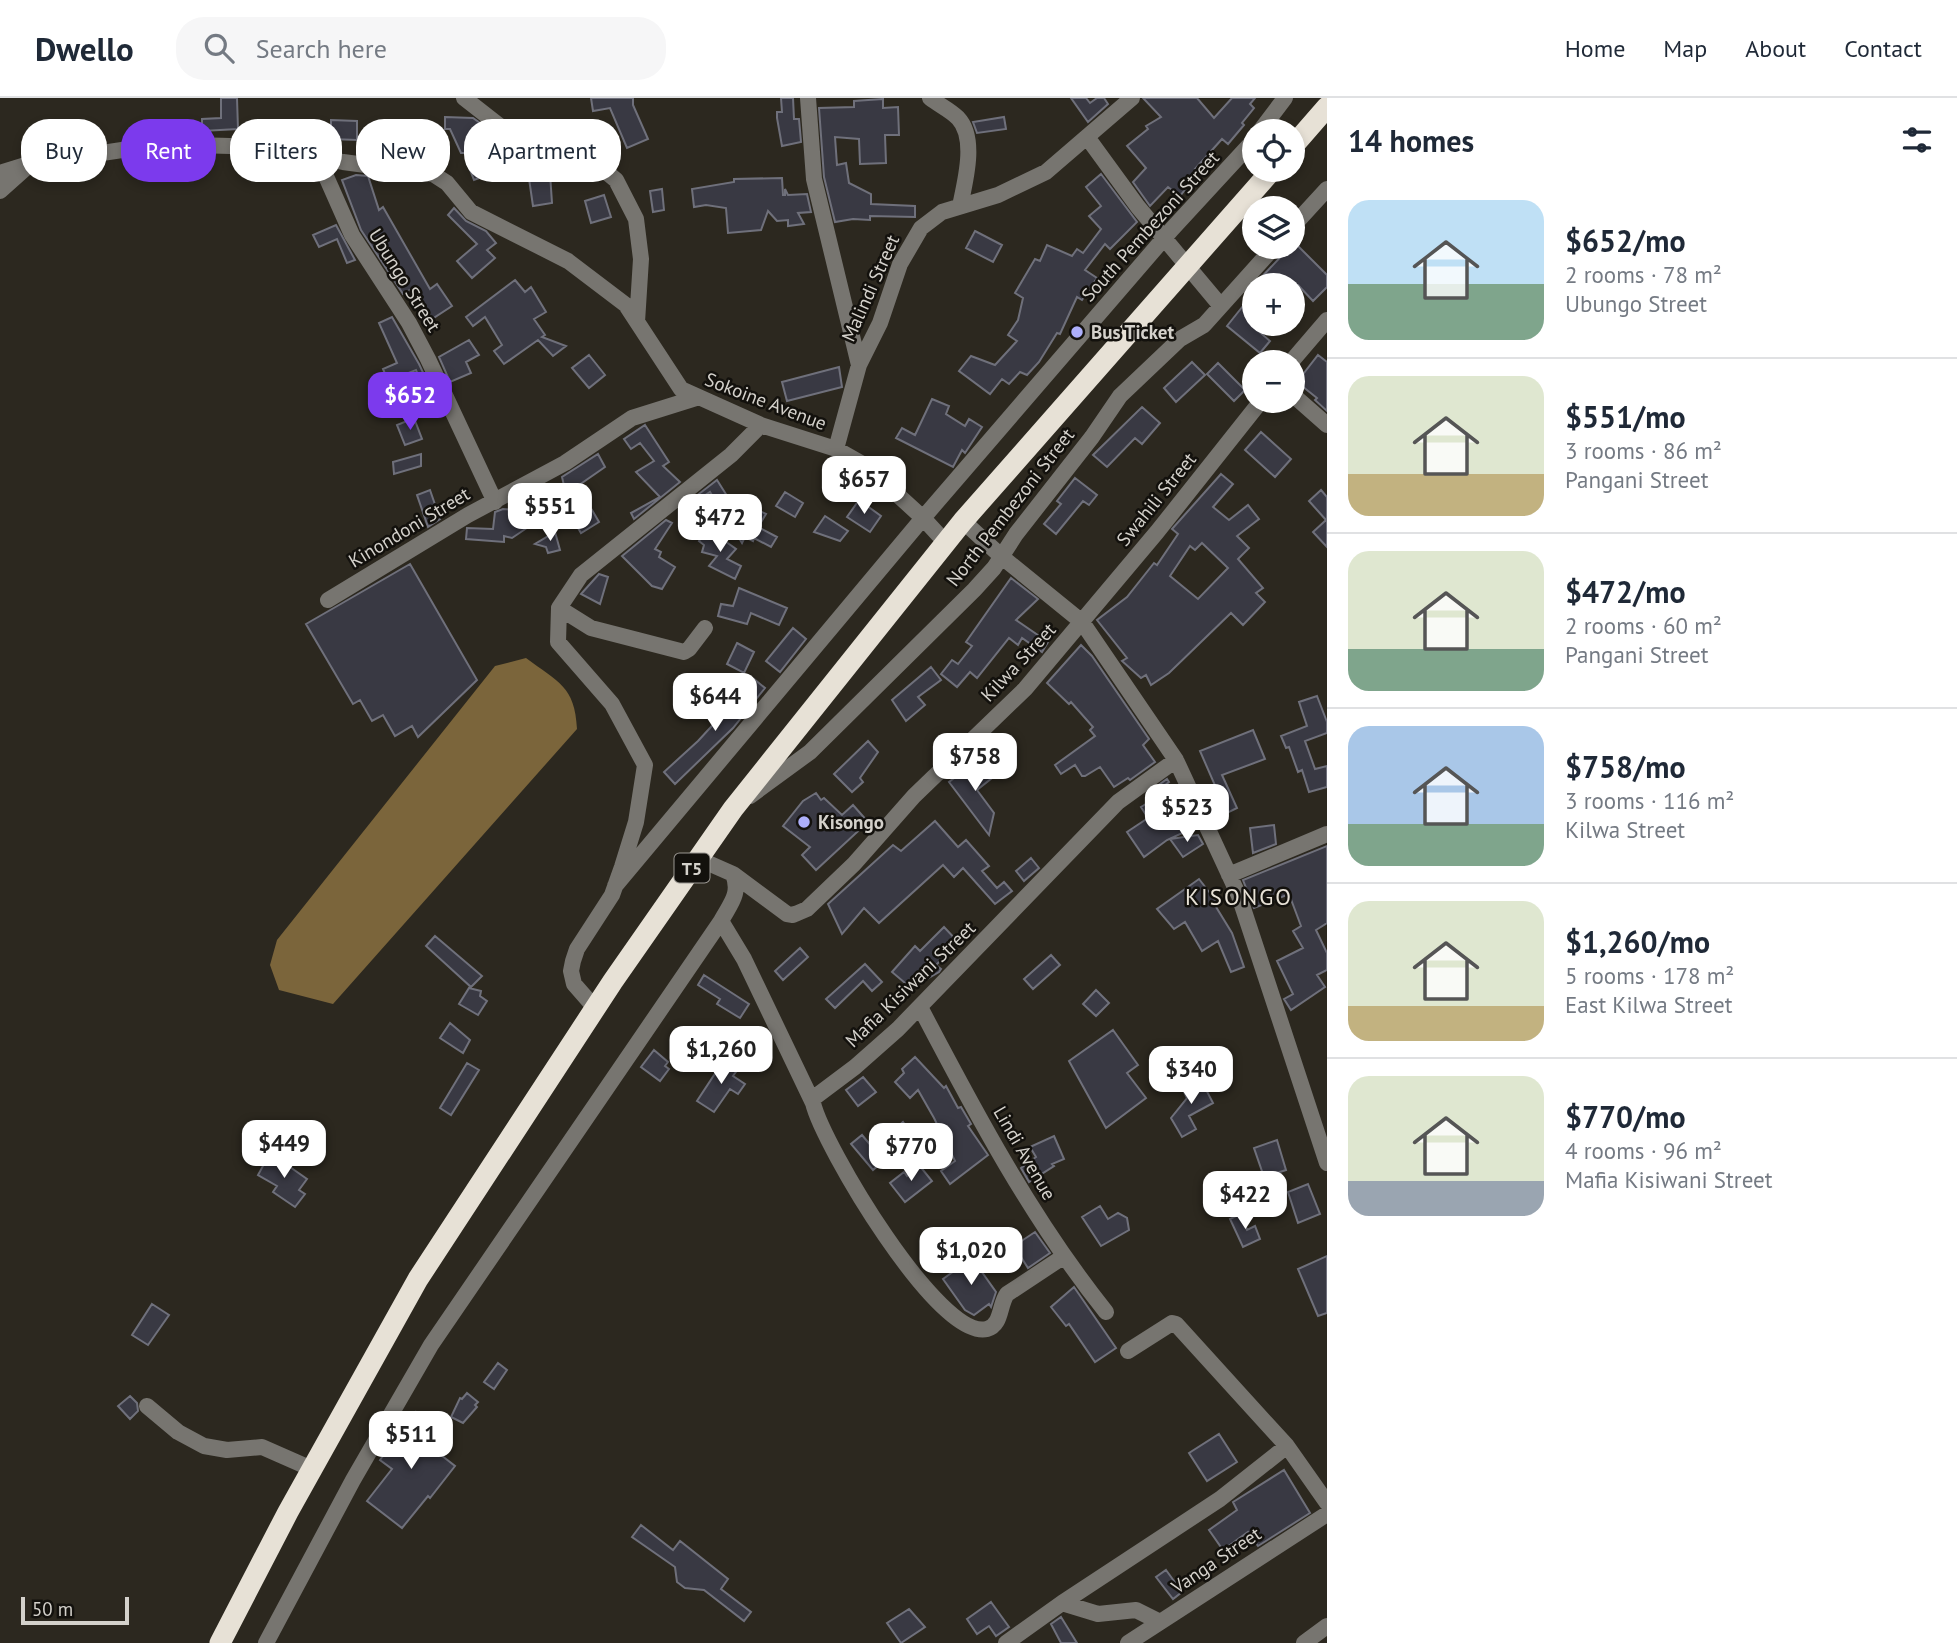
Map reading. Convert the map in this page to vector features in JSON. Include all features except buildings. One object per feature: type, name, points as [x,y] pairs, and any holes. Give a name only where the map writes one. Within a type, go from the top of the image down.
[{"type":"highway","points":[[1305,132],[1327,107]]},
{"type":"highway","name":"T5","points":[[220,1643],[312,1469],[418,1279],[595,1008],[733,808],[963,521],[1261,182]]},
{"type":"street","points":[[464,98],[505,130],[516,134],[539,134],[594,162],[616,180],[636,219],[641,259],[637,322]]},
{"type":"street","points":[[808,98],[814,179],[859,365]]},
{"type":"street","points":[[930,98],[958,119],[965,135],[967,158],[960,206]]},
{"type":"street","name":"Malindi Street","points":[[836,449],[859,365],[880,323],[900,264],[921,228],[942,212],[998,195],[1046,172],[1132,98]]},
{"type":"street","points":[[1269,119],[1285,98]]},
{"type":"street","points":[[1087,137],[1186,267],[1220,305]]},
{"type":"street","name":"Sokoine Avenue","points":[[107,152],[195,145],[230,146]]},
{"type":"street","name":"South Pembezoni Street","points":[[615,886],[923,518],[1164,239],[1242,153]]},
{"type":"street","name":"Sokoine Avenue","points":[[342,160],[440,177],[471,212],[568,261],[626,305],[681,389],[761,425],[836,449],[866,466],[946,543]]},
{"type":"street","name":"Sokoine Avenue","points":[[0,173],[21,166]]},
{"type":"street","points":[[0,191],[21,171]]},
{"type":"street","name":"Ubungo Street","points":[[329,182],[352,235],[409,323],[428,359],[495,502]]},
{"type":"street","points":[[1305,213],[1327,189]]},
{"type":"street","name":"North Pembezoni Street","points":[[733,808],[810,751],[941,624],[1002,556],[1121,396],[1180,339],[1204,325],[1263,259]]},
{"type":"street","points":[[1301,350],[1327,320]]},
{"type":"street","name":"Kinondoni Street","points":[[328,600],[565,463],[632,418],[699,397]]},
{"type":"street","points":[[1305,406],[1327,425]]},
{"type":"street","name":"Swahili Street","points":[[1082,622],[1251,413]]},
{"type":"street","points":[[595,1008],[574,984],[571,971],[577,949],[615,886],[636,822],[645,765],[612,704],[558,642],[559,608],[581,575],[731,455],[761,425]]},
{"type":"street","points":[[963,521],[1082,622],[1177,760],[1239,896],[1322,1128],[1327,1163]]},
{"type":"street","points":[[559,608],[591,628],[684,652],[705,628]]},
{"type":"street","name":"Kilwa Street","points":[[699,859],[733,874],[787,914],[793,915],[807,909],[854,864],[914,796],[1025,689],[1082,622]]},
{"type":"street","name":"Mafia Kisiwani Street","points":[[813,1103],[815,1097],[855,1067],[920,1007],[1118,802],[1177,760]]},
{"type":"street","points":[[1229,875],[1327,834]]},
{"type":"street","points":[[266,1643],[353,1480],[431,1345],[721,921],[738,888],[733,874]]},
{"type":"street","points":[[721,921],[744,959],[835,1154],[861,1198],[921,1284],[954,1318],[982,1330],[991,1327],[998,1322],[1002,1300],[1007,1294],[1063,1258]]},
{"type":"street","name":"Lindi Avenue","points":[[920,1007],[970,1101],[1063,1258],[1106,1312]]},
{"type":"street","points":[[1128,1351],[1174,1322],[1287,1446],[1327,1503]]},
{"type":"street","points":[[147,1406],[178,1432],[204,1446],[227,1450],[262,1447],[312,1469]]},
{"type":"street","points":[[1006,1643],[1220,1499],[1287,1446]]},
{"type":"street","name":"Vanga Street","points":[[1128,1643],[1327,1514]]},
{"type":"street","points":[[1062,1603],[1098,1614],[1136,1610],[1160,1622]]},
{"type":"street","points":[[1304,1643],[1327,1626]]},
{"type":"shaded area","points":[[526,658],[563,686],[573,703],[577,729],[333,1004],[279,990],[270,965],[277,940],[495,666]]},
{"type":"place","name":"Bus Ticket","points":[[1077,332]]},
{"type":"place","name":"Kisongo","points":[[804,822]]},
{"type":"district","name":"KISONGO","points":[[1239,896]]}]
